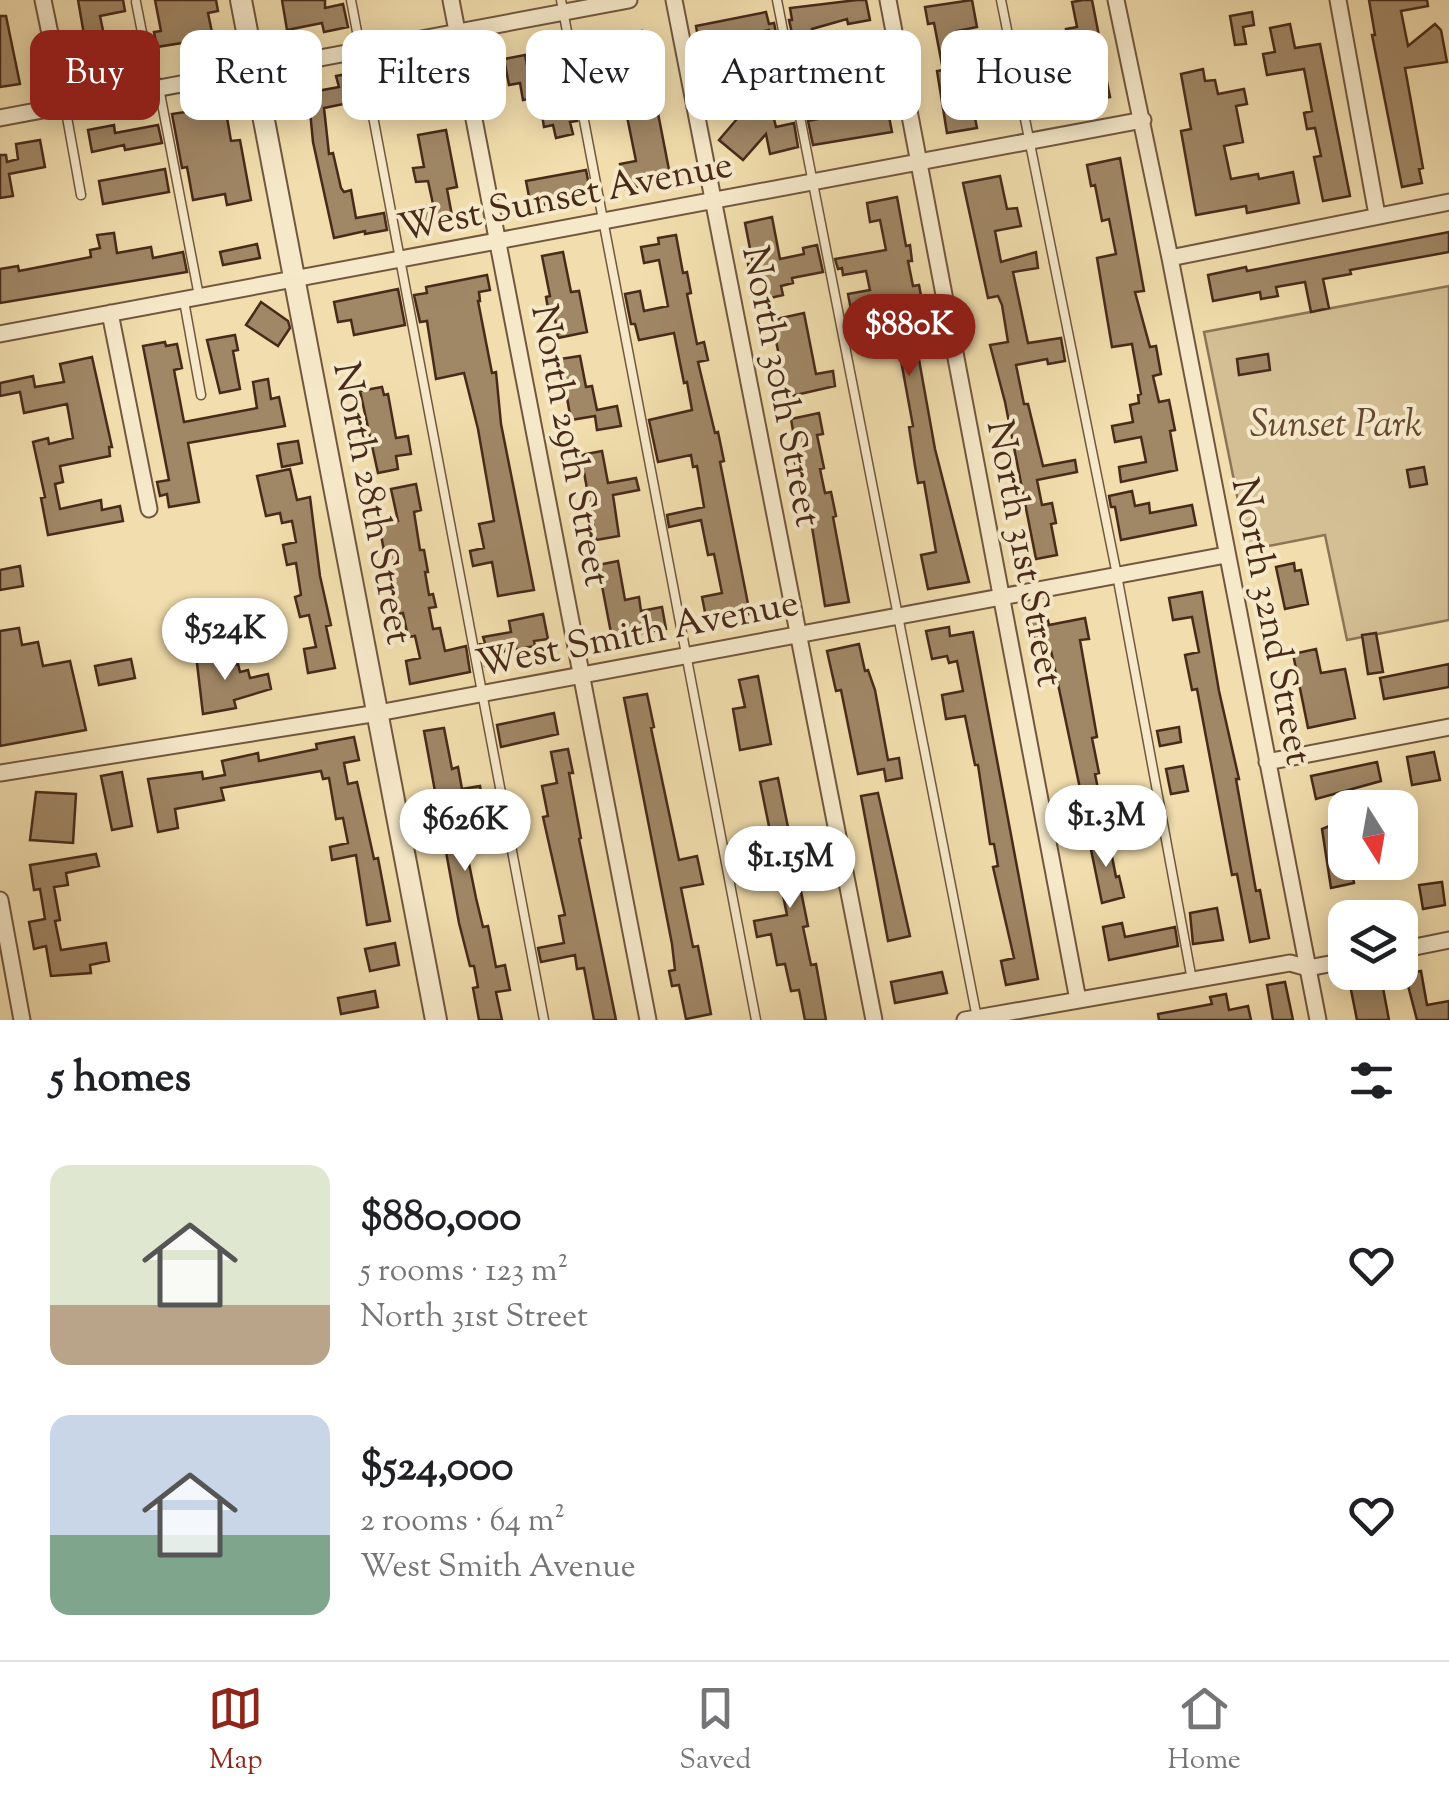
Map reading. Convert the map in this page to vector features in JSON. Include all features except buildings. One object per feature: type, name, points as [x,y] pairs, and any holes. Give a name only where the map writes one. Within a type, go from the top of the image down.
[{"type":"street","points":[[43,0],[49,30]]},
{"type":"street","name":"North 28th Street","points":[[241,0],[246,30]]},
{"type":"street","name":"North 29th Street","points":[[452,0],[457,30]]},
{"type":"street","points":[[465,30],[562,6],[629,0]]},
{"type":"street","name":"North 30th Street","points":[[674,0],[874,1020]]},
{"type":"street","name":"North 31st Street","points":[[888,0],[1078,1000]]},
{"type":"street","name":"North 32nd Street","points":[[1116,0],[1143,120],[1318,1020]]},
{"type":"street","points":[[1338,0],[1377,215]]},
{"type":"street","points":[[0,118],[30,112]]},
{"type":"street","name":"North 28th Street","points":[[263,120],[436,1020]]},
{"type":"street","name":"North 29th Street","points":[[475,120],[648,1020]]},
{"type":"street","name":"West Sunset Avenue","points":[[0,334],[1143,120]]},
{"type":"street","points":[[1170,258],[1449,202]]},
{"type":"street","points":[[110,313],[149,509]]},
{"type":"street","name":"West Smith Avenue","points":[[0,773],[378,713],[1226,555]]},
{"type":"street","points":[[1267,762],[1449,727]]},
{"type":"street","points":[[0,900],[22,1020]]},
{"type":"street","points":[[1418,946],[1449,940]]},
{"type":"street","points":[[971,1019],[1290,963],[1308,968],[1328,964]]},
{"type":"lane","points":[[351,0],[357,30]]},
{"type":"lane","points":[[777,0],[971,1019]]},
{"type":"lane","points":[[1000,0],[1117,576],[1192,980]]},
{"type":"lane","points":[[136,2],[142,30]]},
{"type":"lane","points":[[562,6],[756,1020]]},
{"type":"lane","points":[[160,95],[191,298],[201,395]]},
{"type":"lane","points":[[66,120],[82,195]]},
{"type":"lane","points":[[374,120],[544,1020]]},
{"type":"green space","name":"Sunset Park","points":[[1449,286],[1449,620],[1347,640],[1325,535],[1248,550],[1204,332]]}]
